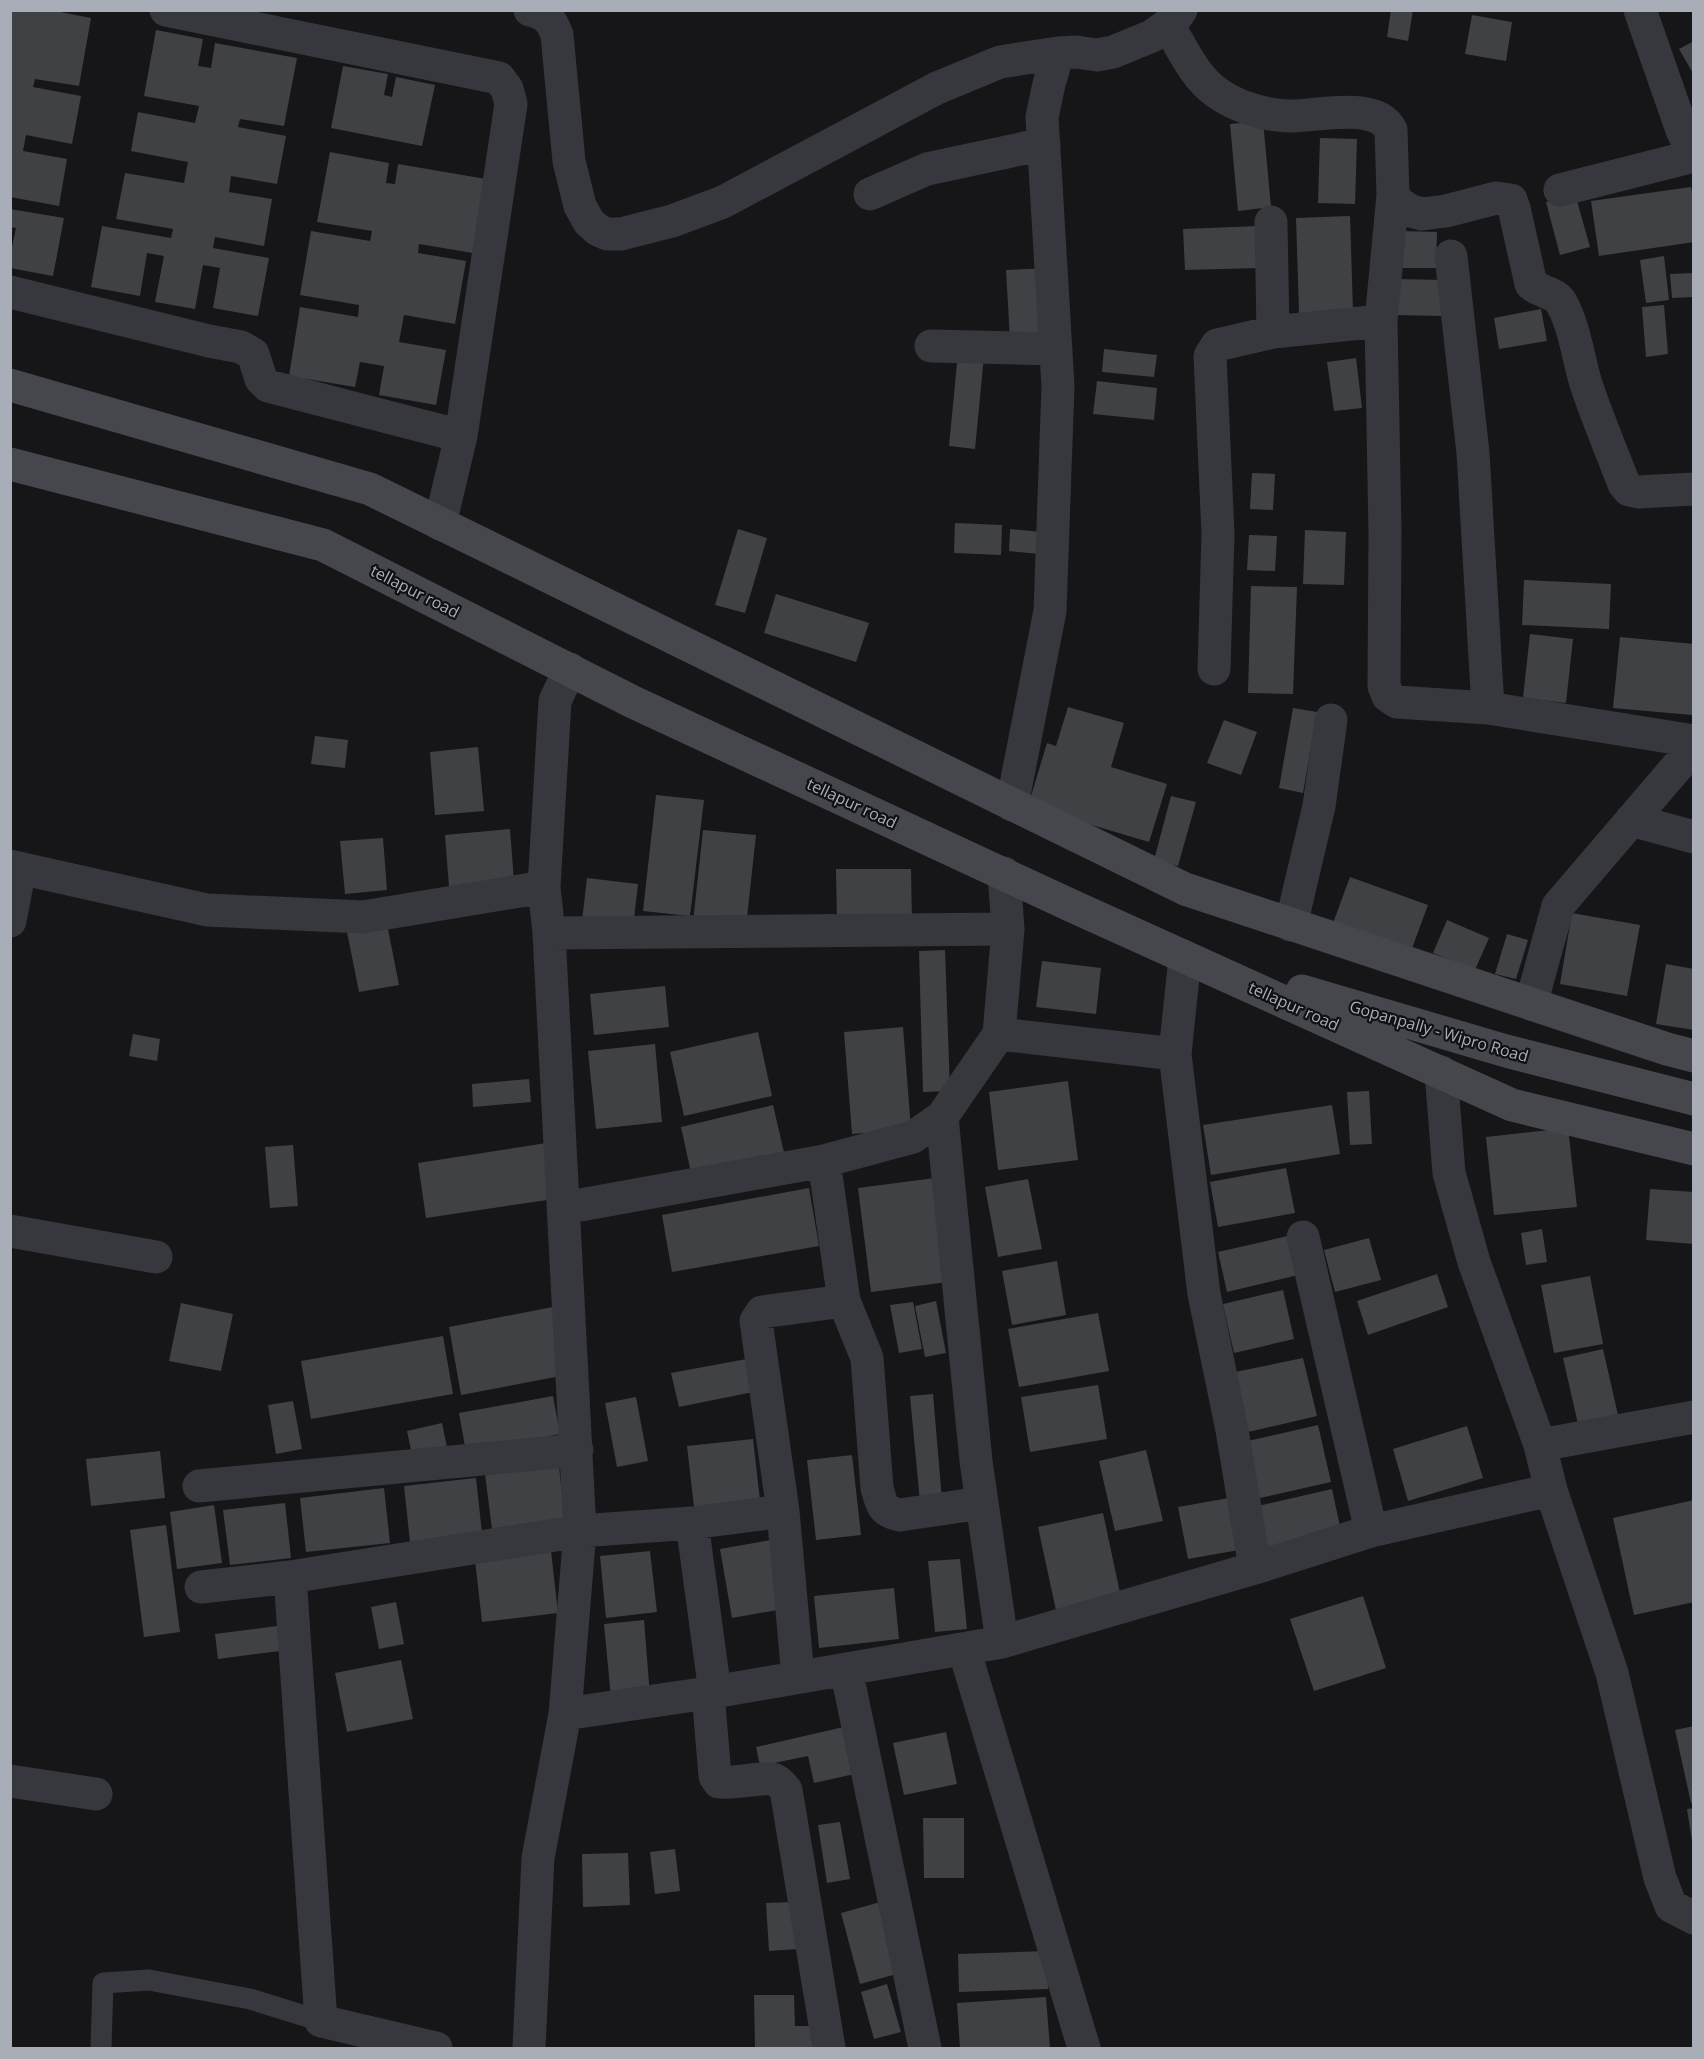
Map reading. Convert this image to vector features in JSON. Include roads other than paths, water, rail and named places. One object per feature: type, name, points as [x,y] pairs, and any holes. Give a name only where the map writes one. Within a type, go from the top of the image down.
[{"type":"street","points":[[166,10],[499,78],[507,89],[511,104],[458,449],[440,524]]},
{"type":"street","points":[[530,10],[549,17],[554,26],[557,35],[569,161],[575,190],[580,206],[589,222],[607,234],[621,234],[661,224],[723,202],[937,88],[1000,62],[1058,53],[1076,52],[1097,55],[1113,52],[1152,36],[1175,18],[1203,81],[1231,101],[1284,116],[1368,114],[1380,117],[1391,130],[1393,195],[1381,321],[1385,532],[1384,686],[1388,696],[1397,702],[1488,708],[1694,741]]},
{"type":"street","points":[[1560,190],[1694,155],[1682,130],[1640,10]]},
{"type":"street","points":[[1012,805],[1050,611],[1058,386],[1042,117],[1058,53]]},
{"type":"street","points":[[870,194],[927,169],[1044,144]]},
{"type":"street","points":[[1393,195],[1400,204],[1422,214],[1446,212],[1496,198],[1510,200],[1515,208],[1531,284],[1556,297],[1562,303],[1590,394],[1624,484],[1629,490],[1638,492],[1694,489]]},
{"type":"street","points":[[1271,222],[1273,332]]},
{"type":"street","points":[[1451,255],[1473,453],[1488,708]]},
{"type":"street","points":[[13,300],[241,347],[253,354],[261,379],[268,386],[458,449]]},
{"type":"street","points":[[1214,669],[1218,534],[1210,356],[1217,345],[1273,332],[1381,321]]},
{"type":"street","points":[[931,346],[1056,349]]},
{"type":"street","points":[[10,385],[370,489],[1185,889],[1666,1049],[1694,1056]]},
{"type":"street","name":"tellapur road","points":[[10,465],[322,544],[633,702],[1512,1105],[1694,1149]]},
{"type":"street","points":[[529,2049],[538,1858],[565,1714],[580,1531],[549,933],[544,887],[555,701],[570,669]]},
{"type":"street","points":[[1291,925],[1319,806],[1330,720]]},
{"type":"street","points":[[1531,1004],[1558,906],[1694,747]]},
{"type":"street","points":[[1630,820],[1694,837]]},
{"type":"street","points":[[10,921],[15,867],[207,910],[363,917],[544,887]]},
{"type":"street","points":[[564,1208],[824,1161],[913,1137],[942,1117],[999,1034],[1008,929],[1004,873]]},
{"type":"street","points":[[549,933],[1008,929]]},
{"type":"street","points":[[1185,957],[1175,1054],[1204,1294],[1232,1430],[1255,1568]]},
{"type":"street","name":"Gopanpally - Wipro Road","points":[[1185,957],[1506,1051],[1694,1100]]},
{"type":"street","points":[[999,1034],[1175,1054]]},
{"type":"street","points":[[1441,1072],[1449,1173],[1474,1262],[1540,1446],[1551,1490],[1612,1673],[1660,1878],[1671,1906],[1694,1918]]},
{"type":"street","points":[[942,1117],[981,1503],[1002,1642]]},
{"type":"street","points":[[824,1161],[844,1301],[867,1358],[877,1488],[883,1506],[888,1513],[900,1515],[981,1503]]},
{"type":"street","points":[[10,1231],[156,1257]]},
{"type":"street","points":[[1302,1237],[1371,1531]]},
{"type":"street","points":[[798,1677],[783,1511],[756,1321],[762,1312],[844,1301]]},
{"type":"street","points":[[1540,1446],[1694,1417]]},
{"type":"street","points":[[198,1486],[577,1450]]},
{"type":"street","points":[[565,1714],[711,1692],[1002,1642],[1255,1568],[1371,1531],[1551,1490]]},
{"type":"street","points":[[201,1587],[290,1577],[580,1531],[692,1522],[783,1511]]},
{"type":"street","points":[[692,1522],[711,1692],[716,1776],[719,1782],[728,1783],[773,1779],[780,1783],[786,1791],[829,2049]]},
{"type":"street","points":[[290,1577],[321,2021],[436,2049]]},
{"type":"street","points":[[964,1648],[1084,2049]]},
{"type":"street","points":[[846,1669],[925,2049]]},
{"type":"street","points":[[10,1781],[96,1794]]},
{"type":"lane","points":[[100,2049],[103,1983],[149,1980],[249,1999],[321,2021]]}]
